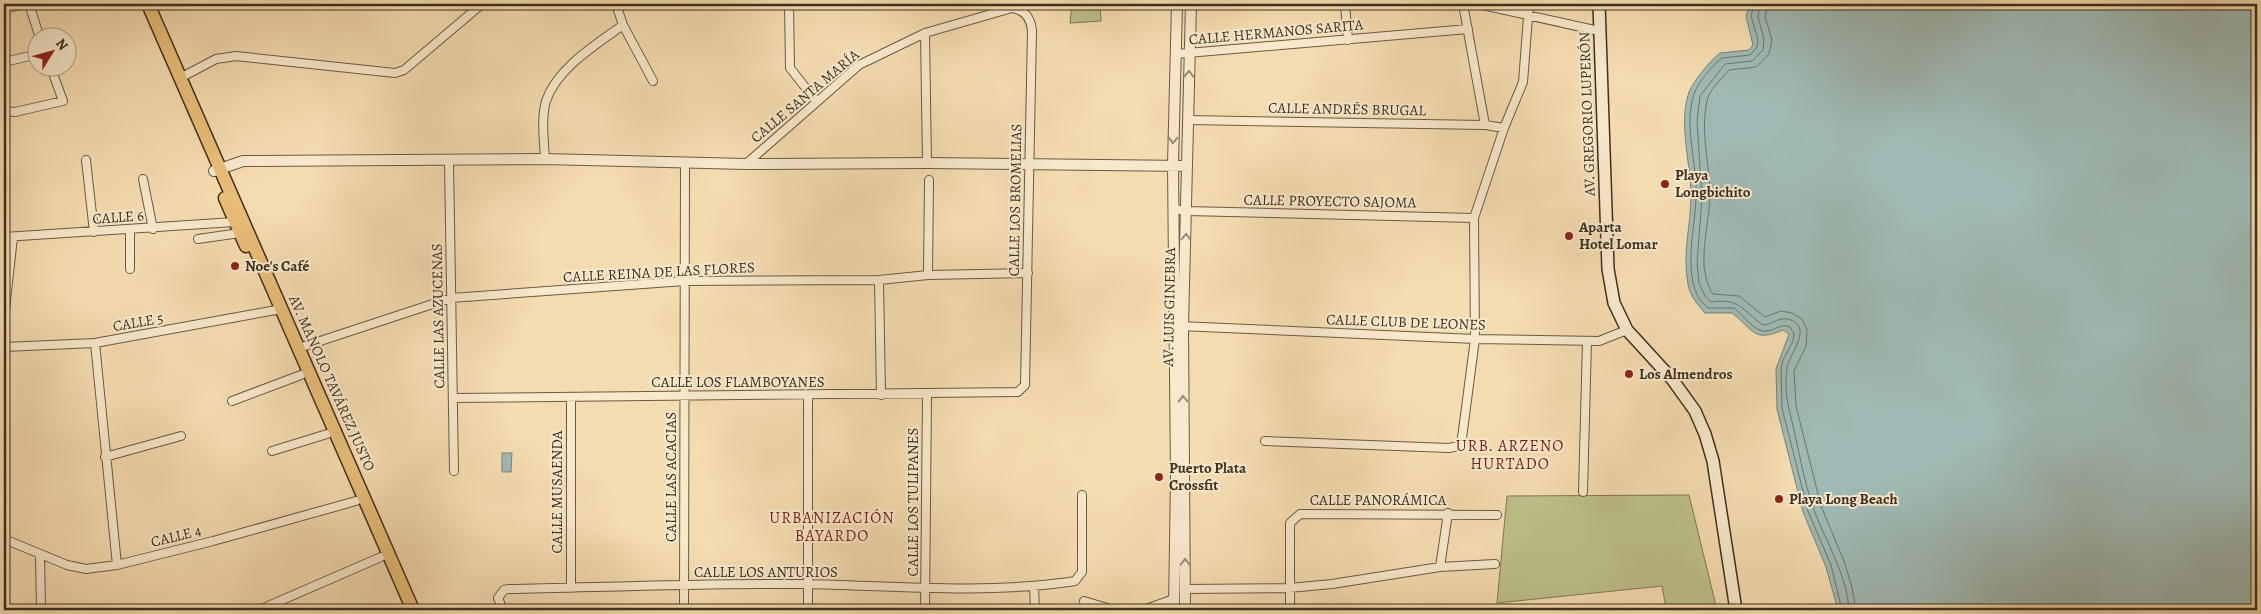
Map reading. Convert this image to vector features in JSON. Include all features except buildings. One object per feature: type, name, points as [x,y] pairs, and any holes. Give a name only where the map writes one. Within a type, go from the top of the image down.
[{"type":"main road","name":"AV. MANOLO TAVÁREZ JUSTO","points":[[140,4],[299,348],[414,610]]},
{"type":"main road","name":"AV. MANOLO TAVÁREZ JUSTO","points":[[148,4],[218,170],[237,228],[276,310],[301,375],[404,610]]},
{"type":"main road","name":"AV. GREGORIO LUPERÓN","points":[[1599,4],[1608,269],[1614,303],[1627,330],[1672,379],[1695,411],[1706,434],[1713,461],[1736,610]]},
{"type":"street","points":[[4,9],[24,4]]},
{"type":"street","points":[[29,4],[37,28]]},
{"type":"street","points":[[180,78],[216,59],[236,56],[396,73],[404,70],[482,4]]},
{"type":"street","points":[[616,4],[623,25],[653,82]]},
{"type":"street","points":[[789,4],[790,68],[816,101]]},
{"type":"street","name":"AV. LUIS GINEBRA","points":[[1177,4],[1173,164],[1185,610]]},
{"type":"street","name":"AV. LUIS GINEBRA","points":[[1174,610],[1178,326],[1186,211],[1191,4]]},
{"type":"street","points":[[1345,4],[1348,40]]},
{"type":"street","points":[[1464,4],[1485,125]]},
{"type":"street","points":[[1478,4],[1599,30]]},
{"type":"street","points":[[1266,441],[1449,448],[1459,446],[1462,438],[1475,339],[1474,218],[1504,128],[1523,82],[1529,4]]},
{"type":"street","name":"CALLE SANTA MARÍA","points":[[746,164],[816,101],[859,66],[925,34],[1012,8],[1024,12]]},
{"type":"street","name":"CALLE LOS BROMELIAS","points":[[1023,389],[1025,385],[1028,274],[1032,31],[1029,18],[1024,12]]},
{"type":"street","points":[[545,159],[544,119],[546,102],[551,89],[581,57],[623,25]]},
{"type":"street","name":"CALLE HERMANOS SARITA","points":[[1176,54],[1468,29]]},
{"type":"street","points":[[925,34],[927,162]]},
{"type":"street","points":[[4,62],[28,56]]},
{"type":"street","points":[[4,111],[16,112],[63,102],[55,78]]},
{"type":"street","name":"CALLE ANDRÉS BRUGAL","points":[[1188,120],[1485,125],[1504,128]]},
{"type":"street","points":[[218,170],[242,161],[545,159],[746,164],[927,162],[1173,164],[1187,166]]},
{"type":"street","points":[[86,160],[94,232]]},
{"type":"street","name":"CALLE LAS AZUCENAS","points":[[449,161],[454,471]]},
{"type":"street","name":"CALLE LAS ACACIAS","points":[[684,610],[685,163]]},
{"type":"street","points":[[144,180],[153,228]]},
{"type":"street","points":[[928,276],[929,180]]},
{"type":"street","name":"CALLE PROYECTO SAJOMA","points":[[1174,209],[1186,211],[1474,218]]},
{"type":"street","name":"CALLE 6","points":[[4,237],[153,228],[237,228]]},
{"type":"street","points":[[198,239],[237,228]]},
{"type":"street","points":[[130,230],[130,269]]},
{"type":"street","points":[[4,319],[13,237]]},
{"type":"street","name":"CALLE REINA DE LAS FLORES","points":[[299,348],[451,298],[685,281],[879,280],[928,276],[1028,274]]},
{"type":"street","points":[[879,280],[881,395]]},
{"type":"street","name":"CALLE 5","points":[[4,347],[95,344],[276,310]]},
{"type":"street","name":"CALLE CLUB DE LEONES","points":[[1178,326],[1475,339],[1587,341],[1599,341],[1627,330]]},
{"type":"street","points":[[1583,492],[1587,341]]},
{"type":"street","points":[[95,344],[117,565]]},
{"type":"street","points":[[232,401],[301,375]]},
{"type":"street","name":"CALLE LOS FLAMBOYANES","points":[[453,398],[927,395],[1018,392],[1023,389]]},
{"type":"street","points":[[808,395],[808,610]]},
{"type":"street","name":"CALLE LOS TULIPANES","points":[[925,610],[927,395]]},
{"type":"street","name":"CALLE MUSAENDA","points":[[571,588],[572,397]]},
{"type":"street","points":[[272,452],[327,434]]},
{"type":"street","points":[[105,457],[181,436]]},
{"type":"street","name":"CALLE LOS ANTURIOS","points":[[503,610],[498,598],[500,594],[508,589],[808,584],[926,590],[1034,587],[1075,581],[1082,572],[1082,495]]},
{"type":"street","name":"CALLE 4","points":[[4,539],[40,555],[86,569],[117,565],[213,541],[356,501]]},
{"type":"street","points":[[1440,567],[1448,513]]},
{"type":"street","name":"CALLE PANORÁMICA","points":[[1290,610],[1290,523],[1300,514],[1448,513],[1497,515]]},
{"type":"street","points":[[40,555],[41,610]]},
{"type":"street","points":[[259,610],[381,557]]},
{"type":"street","points":[[1185,589],[1289,588],[1332,584],[1440,567],[1495,564]]},
{"type":"street","points":[[1034,587],[1035,610]]},
{"type":"street","points":[[1143,610],[1174,599]]},
{"type":"street","points":[[1084,601],[1114,610]]},
{"type":"green space","points":[[1072,4],[1100,4],[1101,21],[1070,23]]},
{"type":"green space","points":[[1689,495],[1717,610],[1666,608],[1662,586],[1497,603],[1507,496]]},
{"type":"water","points":[[1750,4],[2257,4],[2257,610],[1838,610],[1826,567],[1803,512],[1777,409],[1776,369],[1789,334],[1783,330],[1773,334],[1759,335],[1732,313],[1705,313],[1692,296],[1686,273],[1691,196],[1685,130],[1686,104],[1689,92],[1695,82],[1720,53],[1749,50],[1753,45],[1746,16]]},
{"type":"water","points":[[502,453],[512,453],[511,472],[502,472]]},
{"type":"place","name":"Playa Longbichito","points":[[1665,184]]},
{"type":"place","name":"Aparta Hotel Lomar","points":[[1569,236]]},
{"type":"place","name":"Noe's Café","points":[[235,266]]},
{"type":"place","name":"Los Almendros","points":[[1629,374]]},
{"type":"place","name":"Puerto Plata Crossfit","points":[[1159,477]]},
{"type":"place","name":"Playa Long Beach","points":[[1779,499]]},
{"type":"district","name":"URB. ARZENO HURTADO","points":[[1510,454]]},
{"type":"district","name":"URBANIZACIÓN BAYARDO","points":[[832,526]]}]
